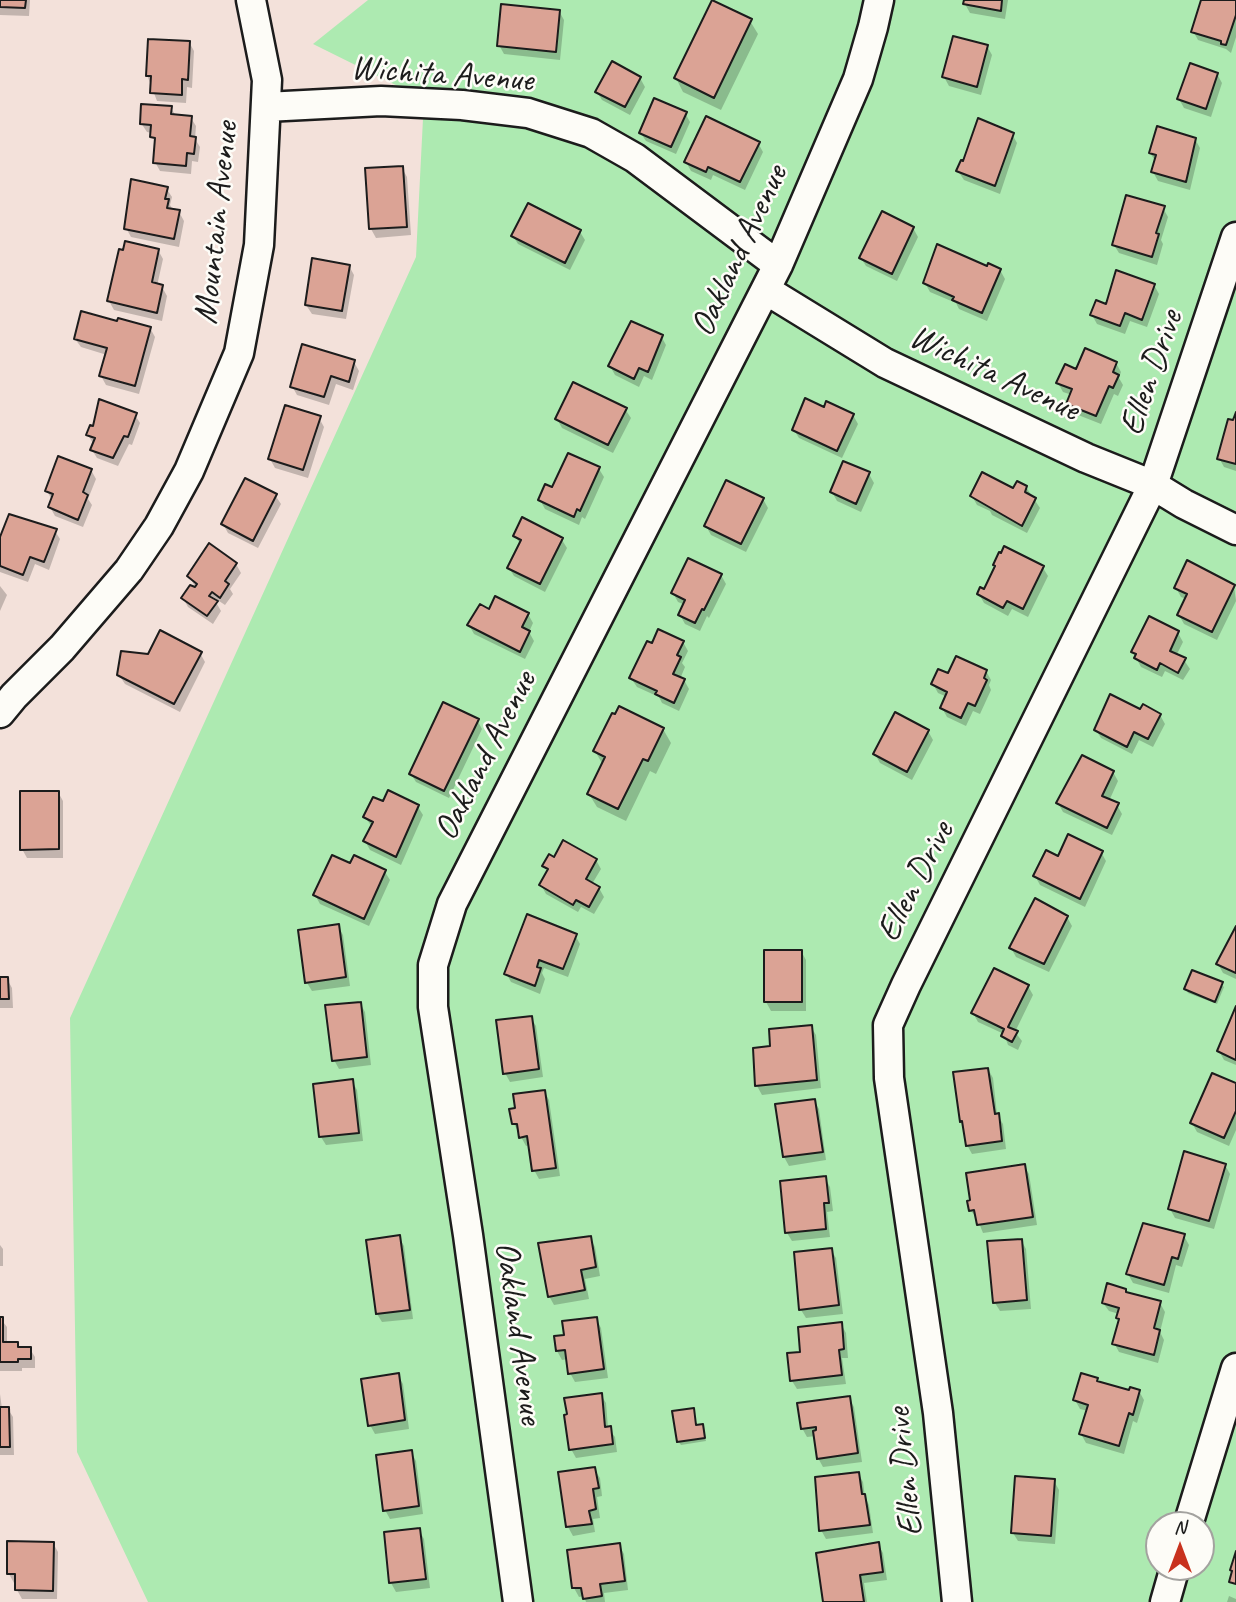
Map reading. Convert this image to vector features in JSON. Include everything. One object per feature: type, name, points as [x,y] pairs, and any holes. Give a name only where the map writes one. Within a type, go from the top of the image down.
[{"type":"street","name":"Mountain Avenue","points":[[0,713],[62,648],[129,570],[159,526],[189,471],[239,353],[259,245],[267,80],[251,0]]},
{"type":"street","name":"Oakland Avenue","points":[[518,1602],[468,1235],[433,1007],[433,965],[452,904],[778,265],[858,79],[879,0]]},
{"type":"street","name":"Wichita Avenue","points":[[266,107],[382,101],[475,107],[528,113],[591,132],[635,158],[778,265]]},
{"type":"street","name":"Ellen Drive","points":[[957,1602],[938,1413],[889,1078],[888,1025],[1153,485],[1236,237]]},
{"type":"street","name":"Wichita Avenue","points":[[765,290],[885,363],[1086,458],[1153,485],[1236,530]]},
{"type":"street","points":[[1192,1511],[1236,1368]]},
{"type":"street","points":[[1164,1602],[1171,1581]]},
{"type":"green space","points":[[368,0],[1236,0],[1236,1602],[148,1602],[77,1452],[70,1018],[416,257],[424,99],[313,44]]},
{"type":"building","points":[[0,0],[26,0],[25,8],[0,7]]},
{"type":"building","points":[[712,0],[752,19],[714,98],[674,78]]},
{"type":"building","points":[[964,0],[1002,0],[1001,11],[963,4]]},
{"type":"building","points":[[1201,0],[1236,0],[1236,15],[1226,45],[1191,32]]},
{"type":"building","points":[[501,4],[560,10],[556,52],[497,46]]},
{"type":"building","points":[[953,36],[988,45],[977,87],[942,77]]},
{"type":"building","points":[[148,39],[190,41],[188,80],[182,79],[182,95],[150,93],[151,76],[146,76]]},
{"type":"building","points":[[612,61],[641,77],[625,107],[595,92]]},
{"type":"building","points":[[1190,63],[1218,73],[1206,109],[1177,99]]},
{"type":"building","points":[[654,98],[687,112],[671,147],[639,133]]},
{"type":"building","points":[[141,104],[172,106],[171,114],[192,116],[190,136],[196,137],[194,154],[187,153],[186,166],[153,163],[155,138],[150,137],[151,125],[140,124]]},
{"type":"building","points":[[706,116],[760,142],[740,182],[708,167],[706,172],[684,162]]},
{"type":"building","points":[[978,118],[1014,133],[995,186],[956,171],[961,160],[963,161]]},
{"type":"building","points":[[1157,126],[1196,138],[1186,182],[1151,172],[1156,155],[1149,153]]},
{"type":"building","points":[[403,166],[407,227],[369,229],[365,168]]},
{"type":"building","points":[[131,179],[168,187],[165,199],[169,199],[167,208],[180,210],[174,239],[124,229]]},
{"type":"building","points":[[1126,195],[1165,206],[1152,257],[1112,245]]},
{"type":"building","points":[[528,203],[581,230],[565,263],[511,236]]},
{"type":"building","points":[[882,211],[914,227],[892,274],[859,258]]},
{"type":"building","points":[[125,241],[159,249],[152,282],[163,285],[157,313],[107,301],[119,249],[123,250]]},
{"type":"building","points":[[937,244],[987,266],[988,263],[1001,269],[982,313],[923,283]]},
{"type":"building","points":[[312,258],[350,265],[342,311],[305,305]]},
{"type":"building","points":[[1116,270],[1155,284],[1142,320],[1125,313],[1120,326],[1090,315],[1096,300],[1106,304]]},
{"type":"building","points":[[81,311],[151,327],[135,386],[99,376],[107,348],[74,339]]},
{"type":"building","points":[[631,321],[663,335],[648,372],[639,368],[634,379],[608,366]]},
{"type":"building","points":[[302,344],[355,360],[349,382],[331,376],[324,397],[290,387]]},
{"type":"building","points":[[1085,348],[1117,362],[1113,372],[1119,375],[1113,388],[1109,386],[1096,416],[1066,404],[1072,389],[1056,383],[1065,364],[1076,369]]},
{"type":"building","points":[[573,382],[627,408],[608,445],[555,419]]},
{"type":"building","points":[[805,398],[824,407],[826,401],[854,414],[837,451],[792,430]]},
{"type":"building","points":[[99,399],[137,413],[128,437],[124,436],[113,458],[90,450],[95,438],[86,435],[90,425],[93,426]]},
{"type":"building","points":[[285,405],[321,416],[303,470],[268,459]]},
{"type":"building","points":[[1236,412],[1236,464],[1217,459],[1228,419],[1233,420]]},
{"type":"building","points":[[568,453],[600,467],[580,511],[577,509],[574,517],[538,500],[545,484],[552,487]]},
{"type":"building","points":[[58,456],[92,469],[83,492],[88,495],[78,520],[48,507],[53,494],[45,491]]},
{"type":"building","points":[[843,461],[870,472],[856,504],[830,492]]},
{"type":"building","points":[[982,472],[1013,488],[1017,481],[1027,486],[1025,492],[1036,498],[1022,526],[970,496]]},
{"type":"building","points":[[245,478],[277,494],[253,541],[221,524]]},
{"type":"building","points":[[726,480],[764,498],[741,544],[704,526]]},
{"type":"building","points":[[9,514],[57,529],[44,562],[30,557],[23,575],[0,566],[0,537]]},
{"type":"building","points":[[522,517],[563,538],[540,584],[507,568],[521,540],[513,536]]},
{"type":"building","points":[[209,543],[237,563],[225,581],[229,584],[220,598],[212,592],[209,596],[218,601],[207,616],[181,598],[190,585],[195,587],[197,584],[187,576]]},
{"type":"building","points":[[1004,546],[1044,566],[1023,609],[1007,601],[1003,608],[977,594],[980,587],[984,589]]},
{"type":"building","points":[[688,558],[722,574],[695,623],[678,615],[685,600],[671,593]]},
{"type":"building","points":[[1187,560],[1235,585],[1212,632],[1177,615],[1187,594],[1174,588]]},
{"type":"building","points":[[495,596],[529,613],[522,627],[530,631],[520,652],[467,625],[480,604],[489,609]]},
{"type":"building","points":[[1149,616],[1179,631],[1170,651],[1186,658],[1178,673],[1160,663],[1157,670],[1134,658],[1136,654],[1131,652]]},
{"type":"building","points":[[658,629],[684,641],[677,655],[681,657],[673,674],[685,679],[674,703],[655,694],[657,691],[629,678],[647,641],[652,643]]},
{"type":"building","points":[[160,630],[202,652],[174,704],[117,675],[121,651],[148,654]]},
{"type":"building","points":[[956,656],[987,670],[984,678],[987,680],[975,706],[968,703],[961,718],[940,708],[947,692],[931,684],[938,669],[948,673]]},
{"type":"building","points":[[1110,694],[1140,709],[1143,704],[1161,714],[1148,739],[1134,732],[1127,747],[1094,730]]},
{"type":"building","points":[[443,702],[479,719],[444,791],[409,774]]},
{"type":"building","points":[[619,706],[664,728],[648,761],[643,759],[618,809],[587,794],[605,757],[593,751],[612,713],[615,714]]},
{"type":"building","points":[[895,712],[929,730],[907,772],[873,754]]},
{"type":"building","points":[[1082,755],[1114,771],[1102,796],[1119,803],[1107,828],[1056,803]]},
{"type":"building","points":[[388,790],[419,805],[396,857],[363,841],[373,822],[363,817],[373,797],[383,801]]},
{"type":"building","points":[[20,791],[59,791],[59,849],[20,850]]},
{"type":"building","points":[[1068,834],[1103,851],[1080,899],[1033,876],[1046,850],[1058,856]]},
{"type":"building","points":[[563,840],[597,859],[586,879],[600,887],[589,907],[576,900],[573,905],[539,885],[548,869],[542,866],[549,854],[554,857]]},
{"type":"building","points":[[332,855],[350,863],[354,855],[386,870],[364,919],[313,895]]},
{"type":"building","points":[[1035,898],[1068,916],[1044,964],[1009,948]]},
{"type":"building","points":[[527,914],[577,934],[563,969],[539,960],[537,967],[541,968],[535,986],[504,974]]},
{"type":"building","points":[[339,924],[346,977],[305,983],[298,930]]},
{"type":"building","points":[[1236,926],[1236,973],[1216,964]]},
{"type":"building","points":[[764,950],[802,950],[802,1002],[764,1002]]},
{"type":"building","points":[[994,968],[1029,985],[1008,1027],[1018,1031],[1012,1042],[1001,1036],[1004,1029],[971,1013]]},
{"type":"building","points":[[1192,970],[1223,982],[1215,1002],[1184,989]]},
{"type":"building","points":[[0,977],[8,977],[9,999],[0,999]]},
{"type":"building","points":[[361,1002],[367,1057],[332,1061],[325,1005]]},
{"type":"building","points":[[1236,1006],[1236,1060],[1217,1051]]},
{"type":"building","points":[[532,1016],[539,1069],[503,1074],[496,1020]]},
{"type":"building","points":[[812,1025],[817,1080],[755,1086],[753,1048],[770,1046],[769,1029]]},
{"type":"building","points":[[988,1068],[995,1114],[999,1113],[1002,1141],[966,1146],[953,1072]]},
{"type":"building","points":[[1212,1073],[1236,1083],[1236,1111],[1224,1138],[1190,1123]]},
{"type":"building","points":[[353,1079],[359,1133],[319,1137],[313,1084]]},
{"type":"building","points":[[545,1090],[556,1168],[532,1171],[527,1136],[519,1138],[517,1124],[512,1124],[509,1109],[515,1108],[513,1094]]},
{"type":"building","points":[[815,1099],[823,1152],[783,1157],[775,1104]]},
{"type":"building","points":[[1184,1151],[1226,1164],[1209,1221],[1168,1209]]},
{"type":"building","points":[[1025,1164],[1033,1217],[977,1225],[974,1210],[969,1211],[966,1173]]},
{"type":"building","points":[[826,1176],[829,1203],[824,1203],[826,1229],[785,1233],[780,1181]]},
{"type":"building","points":[[1143,1223],[1185,1234],[1178,1259],[1172,1257],[1164,1285],[1126,1274]]},
{"type":"building","points":[[400,1235],[410,1310],[376,1314],[366,1240]]},
{"type":"building","points":[[591,1236],[596,1267],[581,1270],[585,1290],[548,1297],[538,1243]]},
{"type":"building","points":[[1022,1239],[1027,1300],[993,1303],[987,1241]]},
{"type":"building","points":[[832,1248],[839,1305],[799,1310],[794,1252]]},
{"type":"building","points":[[1107,1283],[1126,1289],[1126,1292],[1161,1301],[1154,1328],[1160,1330],[1154,1355],[1112,1344],[1119,1308],[1102,1303]]},
{"type":"building","points":[[0,1317],[3,1317],[3,1342],[18,1342],[18,1347],[31,1347],[31,1359],[0,1362]]},
{"type":"building","points":[[597,1317],[604,1369],[568,1374],[565,1350],[556,1351],[554,1336],[564,1335],[562,1321]]},
{"type":"building","points":[[842,1322],[844,1349],[839,1350],[842,1375],[790,1381],[787,1353],[800,1352],[798,1327]]},
{"type":"building","points":[[399,1373],[405,1420],[368,1426],[361,1379]]},
{"type":"building","points":[[1081,1373],[1098,1378],[1097,1381],[1129,1390],[1130,1387],[1140,1390],[1133,1415],[1129,1413],[1119,1446],[1079,1434],[1088,1405],[1073,1400]]},
{"type":"building","points":[[602,1393],[605,1427],[611,1426],[613,1444],[569,1450],[564,1398]]},
{"type":"building","points":[[850,1396],[858,1453],[817,1459],[813,1431],[816,1427],[801,1429],[797,1403]]},
{"type":"building","points":[[0,1407],[9,1407],[10,1447],[0,1447]]},
{"type":"building","points":[[694,1408],[696,1425],[703,1424],[705,1438],[677,1442],[672,1411]]},
{"type":"building","points":[[412,1450],[419,1506],[383,1511],[376,1455]]},
{"type":"building","points":[[595,1467],[599,1488],[593,1489],[596,1509],[589,1511],[592,1524],[566,1527],[558,1472]]},
{"type":"building","points":[[859,1472],[870,1525],[819,1531],[815,1477]]},
{"type":"building","points":[[1015,1476],[1055,1479],[1051,1536],[1011,1533]]},
{"type":"building","points":[[420,1528],[426,1579],[389,1583],[384,1532]]},
{"type":"building","points":[[7,1541],[54,1542],[53,1591],[15,1590],[15,1574],[7,1574]]},
{"type":"building","points":[[879,1542],[883,1572],[860,1575],[864,1602],[823,1602],[816,1553]]},
{"type":"building","points":[[620,1543],[625,1581],[600,1584],[602,1596],[583,1599],[581,1588],[572,1588],[567,1550]]},
{"type":"building","points":[[1236,1551],[1236,1584],[1229,1582]]}]
